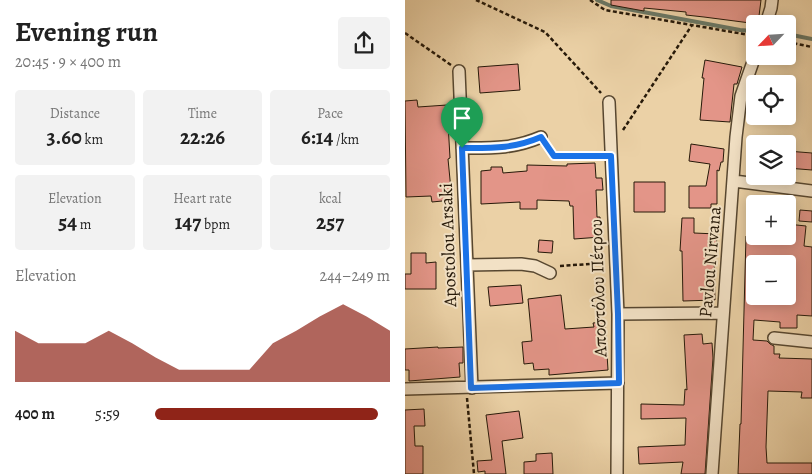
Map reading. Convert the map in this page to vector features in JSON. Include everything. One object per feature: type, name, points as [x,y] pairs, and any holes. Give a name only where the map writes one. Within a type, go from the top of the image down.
[{"type":"street","points":[[769,15],[772,0]]},
{"type":"street","name":"Pavlou Nirvana","points":[[712,474],[736,137],[741,96],[752,65]]},
{"type":"street","name":"Apostolou Arsaki","points":[[459,70],[467,265],[469,388]]},
{"type":"street","name":"Αποστόλου Πέτρου","points":[[609,102],[618,314],[617,474]]},
{"type":"street","points":[[462,148],[511,147],[525,144],[541,137]]},
{"type":"street","points":[[734,181],[812,191]]},
{"type":"street","points":[[467,265],[521,264],[535,266],[550,273]]},
{"type":"street","points":[[618,314],[723,313]]},
{"type":"street","points":[[774,338],[812,342]]},
{"type":"street","points":[[405,389],[619,383]]},
{"type":"path","points":[[476,0],[545,32],[609,102]]},
{"type":"path","points":[[589,0],[605,10],[746,34]]},
{"type":"path","points":[[610,136],[618,134],[626,127],[692,25]]},
{"type":"path","points":[[405,33],[459,70]]},
{"type":"path","points":[[796,44],[812,47]]},
{"type":"path","points":[[541,137],[554,156],[611,156]]},
{"type":"path","points":[[550,273],[560,266],[615,262]]},
{"type":"path","points":[[469,388],[474,474]]},
{"type":"building","points":[[611,0],[761,0],[759,15],[746,15],[746,22],[686,15],[686,12],[644,8],[644,11],[611,5]]},
{"type":"building","points":[[705,60],[742,67],[737,84],[734,84],[730,122],[700,120]]},
{"type":"building","points":[[518,64],[520,90],[480,93],[478,67]]},
{"type":"building","points":[[417,100],[418,107],[447,105],[450,158],[448,159],[452,200],[432,202],[431,196],[406,197],[405,101]]},
{"type":"building","points":[[691,144],[724,149],[723,162],[721,162],[719,171],[717,170],[717,204],[711,204],[711,208],[689,208],[689,186],[706,186],[710,164],[689,161]]},
{"type":"building","points":[[796,152],[812,153],[812,170],[796,169]]},
{"type":"building","points":[[595,163],[596,178],[602,178],[603,190],[596,190],[597,217],[600,217],[601,237],[574,239],[573,206],[570,206],[569,201],[537,200],[537,209],[520,209],[520,202],[481,204],[481,171],[491,170],[491,167],[502,167],[503,173],[527,171],[527,165],[567,166],[567,164]]},
{"type":"building","points":[[634,182],[665,182],[665,212],[634,212]]},
{"type":"building","points":[[800,210],[812,211],[812,222],[799,221]]},
{"type":"building","points":[[682,218],[694,218],[694,233],[717,234],[716,253],[714,253],[715,300],[683,301],[682,251],[680,251]]},
{"type":"building","points":[[796,225],[806,226],[804,246],[812,247],[812,316],[797,315],[797,328],[780,328],[780,322],[754,320],[753,340],[767,341],[774,346],[774,354],[780,354],[779,358],[812,359],[812,398],[801,398],[802,392],[768,391],[766,447],[767,463],[812,463],[812,474],[738,474],[746,236],[746,245],[796,245]]},
{"type":"building","points":[[539,240],[553,241],[552,253],[538,252]]},
{"type":"building","points":[[411,253],[426,253],[426,263],[436,262],[436,289],[405,289],[405,274],[411,274]]},
{"type":"building","points":[[521,285],[523,303],[490,306],[488,287]]},
{"type":"building","points":[[561,295],[565,329],[594,327],[593,323],[605,322],[608,370],[549,375],[549,369],[534,370],[533,363],[524,364],[522,342],[532,341],[528,299]]},
{"type":"building","points":[[702,334],[703,344],[712,343],[713,358],[705,474],[681,474],[683,462],[639,464],[638,447],[685,445],[686,418],[641,419],[641,404],[684,405],[685,389],[687,390],[684,335]]},
{"type":"building","points":[[463,347],[463,363],[459,363],[460,377],[409,381],[409,370],[405,370],[405,349]]},
{"type":"building","points":[[424,409],[425,426],[414,426],[415,446],[423,446],[423,474],[405,474],[405,410]]},
{"type":"building","points":[[519,411],[523,438],[502,441],[506,474],[478,472],[477,461],[492,460],[486,415]]},
{"type":"building","points":[[552,453],[553,474],[524,474],[524,462],[536,461],[536,454]]},
{"type":"waterway","points":[[597,0],[611,6],[746,30]]},
{"type":"waterway","points":[[796,36],[812,39]]},
{"type":"route","points":[[541,137],[554,156],[611,156],[619,383],[471,388],[462,148],[511,147],[525,144],[541,137]]}]
